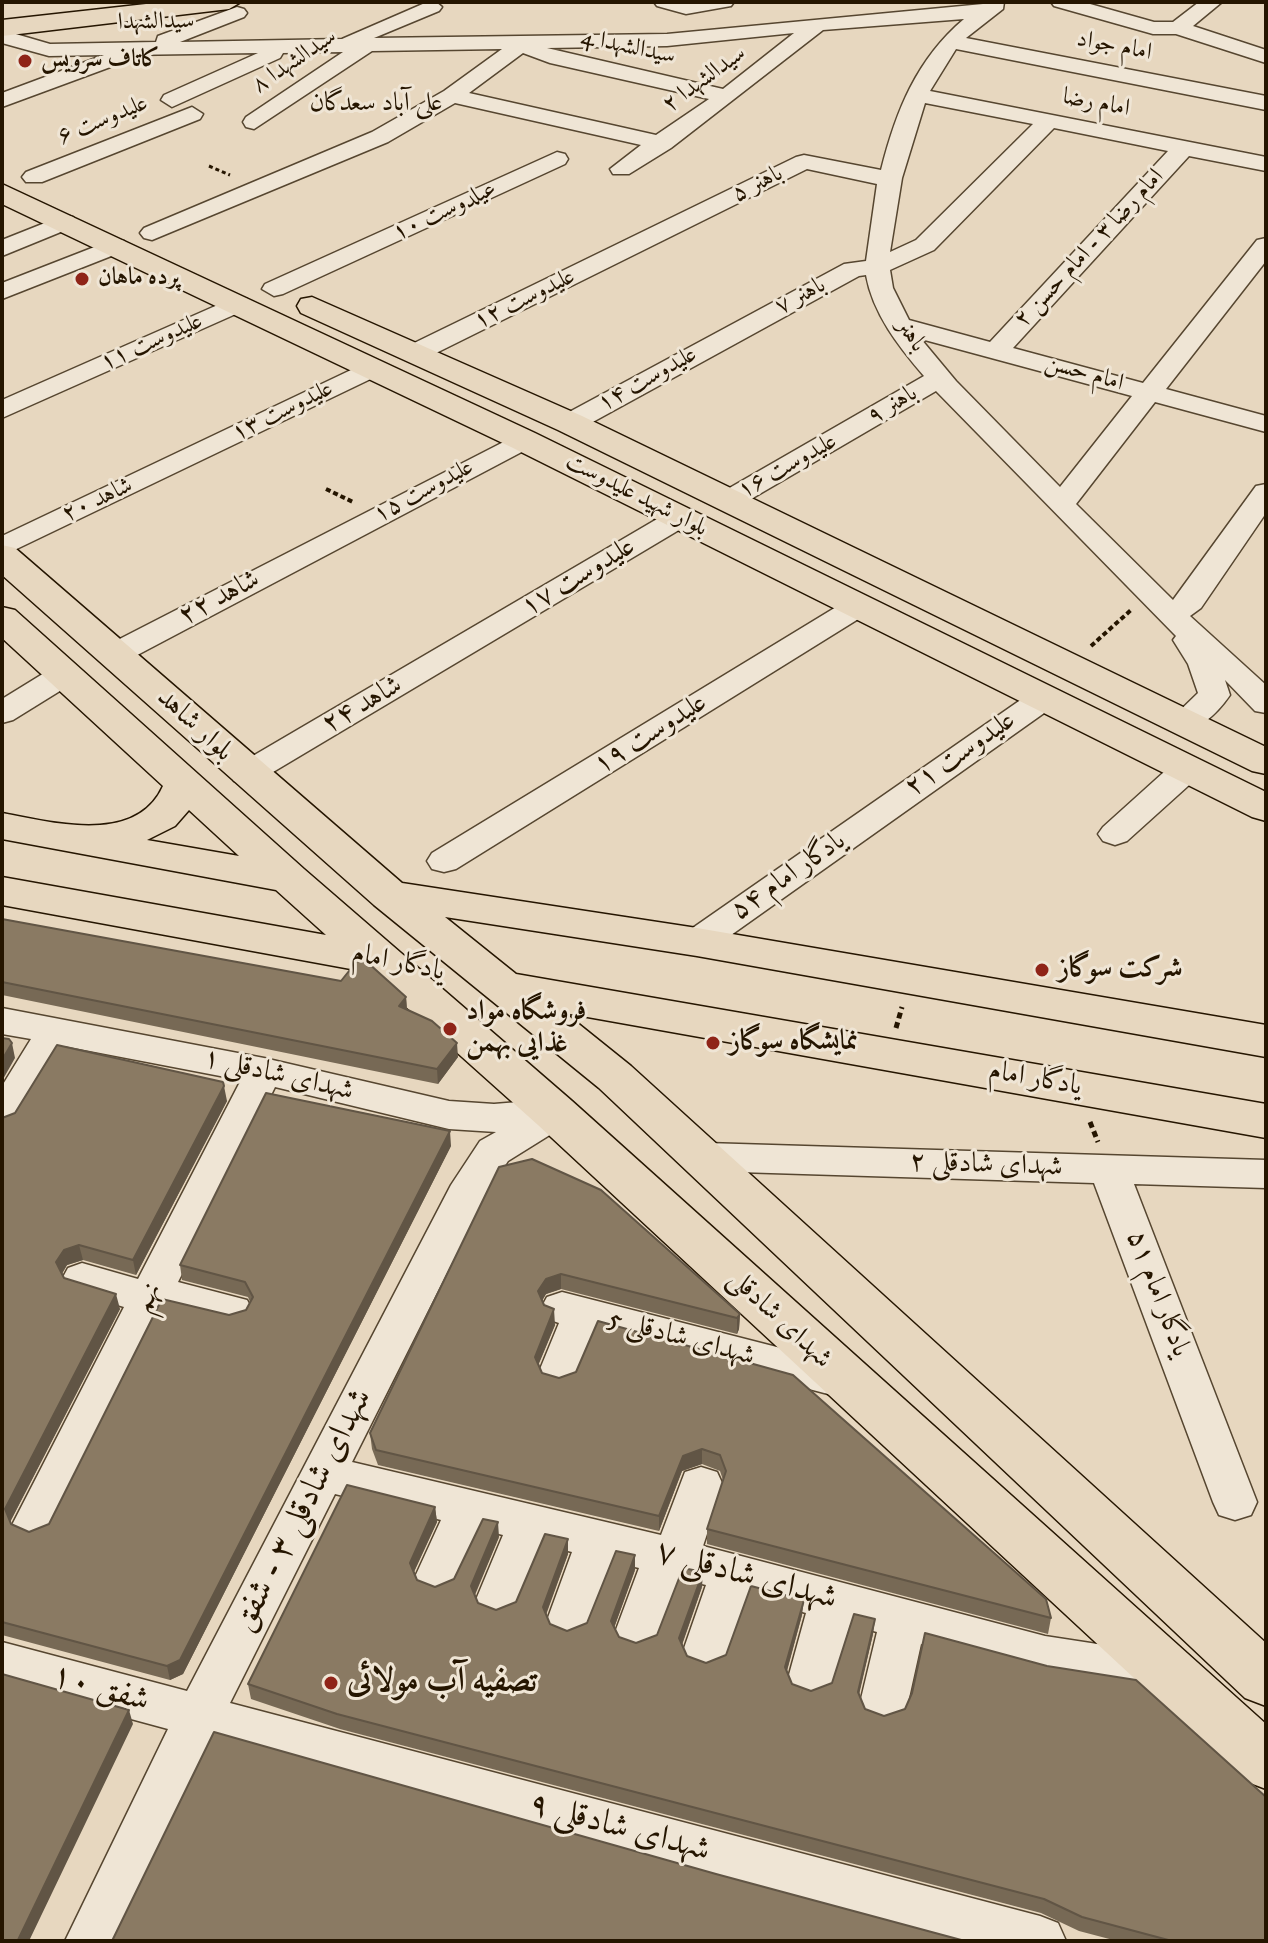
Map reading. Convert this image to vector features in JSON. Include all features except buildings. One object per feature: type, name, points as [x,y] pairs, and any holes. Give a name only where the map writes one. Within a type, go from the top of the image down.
[{"type":"main road","points":[[2,4],[22,2]]},
{"type":"main road","points":[[2,28],[233,7]]},
{"type":"main road","name":"بلوار شهید علیدوست","points":[[2,162],[570,423],[1266,762]]},
{"type":"main road","name":"بلوار شهید علیدوست","points":[[2,193],[523,440],[1265,810]]},
{"type":"main road","points":[[326,346],[363,329]]},
{"type":"main road","name":"بلوار شاهد","points":[[2,556],[246,774],[388,894]]},
{"type":"main road","name":"بلوار شاهد","points":[[2,618],[184,783],[277,877]]},
{"type":"main road","points":[[72,839],[131,831],[161,819],[178,804],[184,783]]},
{"type":"main road","points":[[2,826],[277,877],[697,942],[1266,1041]]},
{"type":"main road","points":[[222,930],[252,921],[265,910],[277,877]]},
{"type":"main road","name":"شهدای شادقلی","points":[[277,877],[379,959],[555,1113],[1266,1762]]},
{"type":"main road","name":"یادگار امام","points":[[2,891],[379,959],[521,990],[1266,1121]]},
{"type":"main road","points":[[388,894],[521,990],[706,1157],[1266,1680]]},
{"type":"main road","points":[[521,990],[498,962],[494,949],[497,942],[510,930],[558,920]]},
{"type":"main road","points":[[615,1077],[614,1062],[624,1046],[640,1032],[689,1018]]},
{"type":"street","points":[[664,2],[686,8],[724,2]]},
{"type":"street","points":[[822,2],[877,19]]},
{"type":"street","points":[[1061,2],[1153,28],[1178,28],[1266,57]]},
{"type":"street","points":[[1178,28],[1212,2]]},
{"type":"street","points":[[2,100],[140,50],[233,7]]},
{"type":"street","points":[[336,47],[432,7]]},
{"type":"street","name":"سیدالشهدا","points":[[2,36],[49,50],[521,45],[667,40],[992,8]]},
{"type":"street","name":"باهنر","points":[[992,8],[952,42],[927,69],[915,94],[889,179],[878,267],[881,289],[902,326],[939,378],[1171,616],[1216,652],[1266,704]]},
{"type":"street","name":"سیدالشهدا ۲","points":[[621,169],[663,143],[816,26]]},
{"type":"street","name":"امام جواد","points":[[952,42],[1266,103]]},
{"type":"street","points":[[152,233],[380,137],[452,96],[521,45]]},
{"type":"street","name":"سیدالشهدا 4","points":[[521,45],[550,57],[727,96]]},
{"type":"street","name":"سیدالشهدا ۸","points":[[254,122],[365,46]]},
{"type":"street","points":[[172,100],[288,48]]},
{"type":"street","name":"امام رضا","points":[[915,94],[1266,164]]},
{"type":"street","points":[[452,96],[663,143]]},
{"type":"street","name":"علیدوست ۶","points":[[34,177],[192,114]]},
{"type":"street","name":"باهنر ۷","points":[[727,336],[853,269],[878,267],[925,245],[1049,121]]},
{"type":"street","name":"امام رضا ۳ - امام حسن ۲","points":[[997,350],[1184,148]]},
{"type":"street","name":"عیلدوست ۱۰","points":[[274,289],[557,159]]},
{"type":"street","name":"باهنر ۵","points":[[635,247],[804,162],[889,179]]},
{"type":"street","points":[[2,249],[65,222]]},
{"type":"street","points":[[1061,504],[1266,245]]},
{"type":"street","points":[[2,292],[115,246]]},
{"type":"street","name":"علیدوست ۱۲","points":[[415,353],[635,247]]},
{"type":"street","name":"علیدوست ۱۱","points":[[2,410],[238,304]]},
{"type":"street","name":"امام حسن","points":[[902,326],[1266,424]]},
{"type":"street","name":"علیدوست ۱۴","points":[[570,423],[727,336]]},
{"type":"street","name":"علیدوست ۱۳","points":[[195,455],[372,368]]},
{"type":"street","name":"باهنر ۹","points":[[846,434],[939,378]]},
{"type":"street","name":"علیدوست ۱۶","points":[[729,500],[846,434]]},
{"type":"street","name":"علیدوست ۱۵","points":[[325,544],[523,440]]},
{"type":"street","name":"شاهد ۲۰","points":[[2,547],[195,455]]},
{"type":"street","points":[[1171,616],[1190,602],[1266,492]]},
{"type":"street","name":"علیدوست ۱۷","points":[[479,637],[679,518]]},
{"type":"street","name":"شاهد ۲۲","points":[[115,654],[325,544]]},
{"type":"street","name":"علیدوست ۱۹","points":[[444,861],[857,607]]},
{"type":"street","name":"باهنر","points":[[1171,616],[1204,664],[1214,695],[1184,722]]},
{"type":"street","name":"شاهد ۲۴","points":[[246,774],[479,637]]},
{"type":"street","points":[[2,713],[65,674]]},
{"type":"street","name":"علیدوست ۲۱","points":[[880,812],[1043,699]]},
{"type":"street","points":[[1115,834],[1186,770]]},
{"type":"street","name":"یادگار امام ۵۴","points":[[697,942],[880,812]]},
{"type":"street","name":"شهدای شادقلی ۱","points":[[2,1021],[264,1071],[449,1115],[494,1118],[555,1113]]},
{"type":"street","points":[[2,1117],[56,1029]]},
{"type":"street","name":"نهم","points":[[34,1525],[264,1071]]},
{"type":"street","name":"شهدای شادقلی ۳ - شفق","points":[[91,1941],[198,1718],[471,1185],[494,1151],[555,1113]]},
{"type":"street","name":"شهدای شادقلی ۲","points":[[706,1157],[1266,1174]]},
{"type":"street","name":"یادگار امام ۵۱","points":[[1109,1170],[1235,1502]]},
{"type":"street","points":[[82,1279],[232,1311]]},
{"type":"street","name":"شهدای شادقلی 5","points":[[559,1374],[573,1311],[847,1382]]},
{"type":"street","name":"شهدای شادقلی ۷","points":[[323,1473],[672,1557],[1045,1657],[1169,1676]]},
{"type":"street","points":[[637,1635],[701,1485]]},
{"type":"street","points":[[437,1579],[469,1508]]},
{"type":"street","points":[[498,1602],[531,1522]]},
{"type":"street","points":[[569,1623],[599,1539]]},
{"type":"street","points":[[706,1654],[733,1573]]},
{"type":"street","points":[[811,1682],[833,1600]]},
{"type":"street","points":[[883,1707],[903,1619]]},
{"type":"street","name":"شفق ۱۰","points":[[2,1663],[198,1718]]},
{"type":"street","name":"شهدای شادقلی ۹","points":[[198,1718],[954,1930],[1040,1941]]},
{"type":"path","points":[[1070,666],[1149,594]]},
{"type":"path","points":[[889,1054],[910,979]]},
{"type":"path","points":[[1077,1087],[1109,1170]]},
{"type":"place","name":"کاتاف سرویس","points":[[25,61]]},
{"type":"place","name":"پرده ماهان","points":[[82,279]]},
{"type":"place","name":"شرکت سوگاز","points":[[1042,970]]},
{"type":"place","name":"فروشگاه مواد غذایی بهمن","points":[[450,1029]]},
{"type":"place","name":"نمایشگاه سوگاز","points":[[713,1043]]},
{"type":"place","name":"تصفیه آب مولائی","points":[[331,1683]]},
{"type":"district","name":"علی آباد سعدگان","points":[[376,105]]}]
